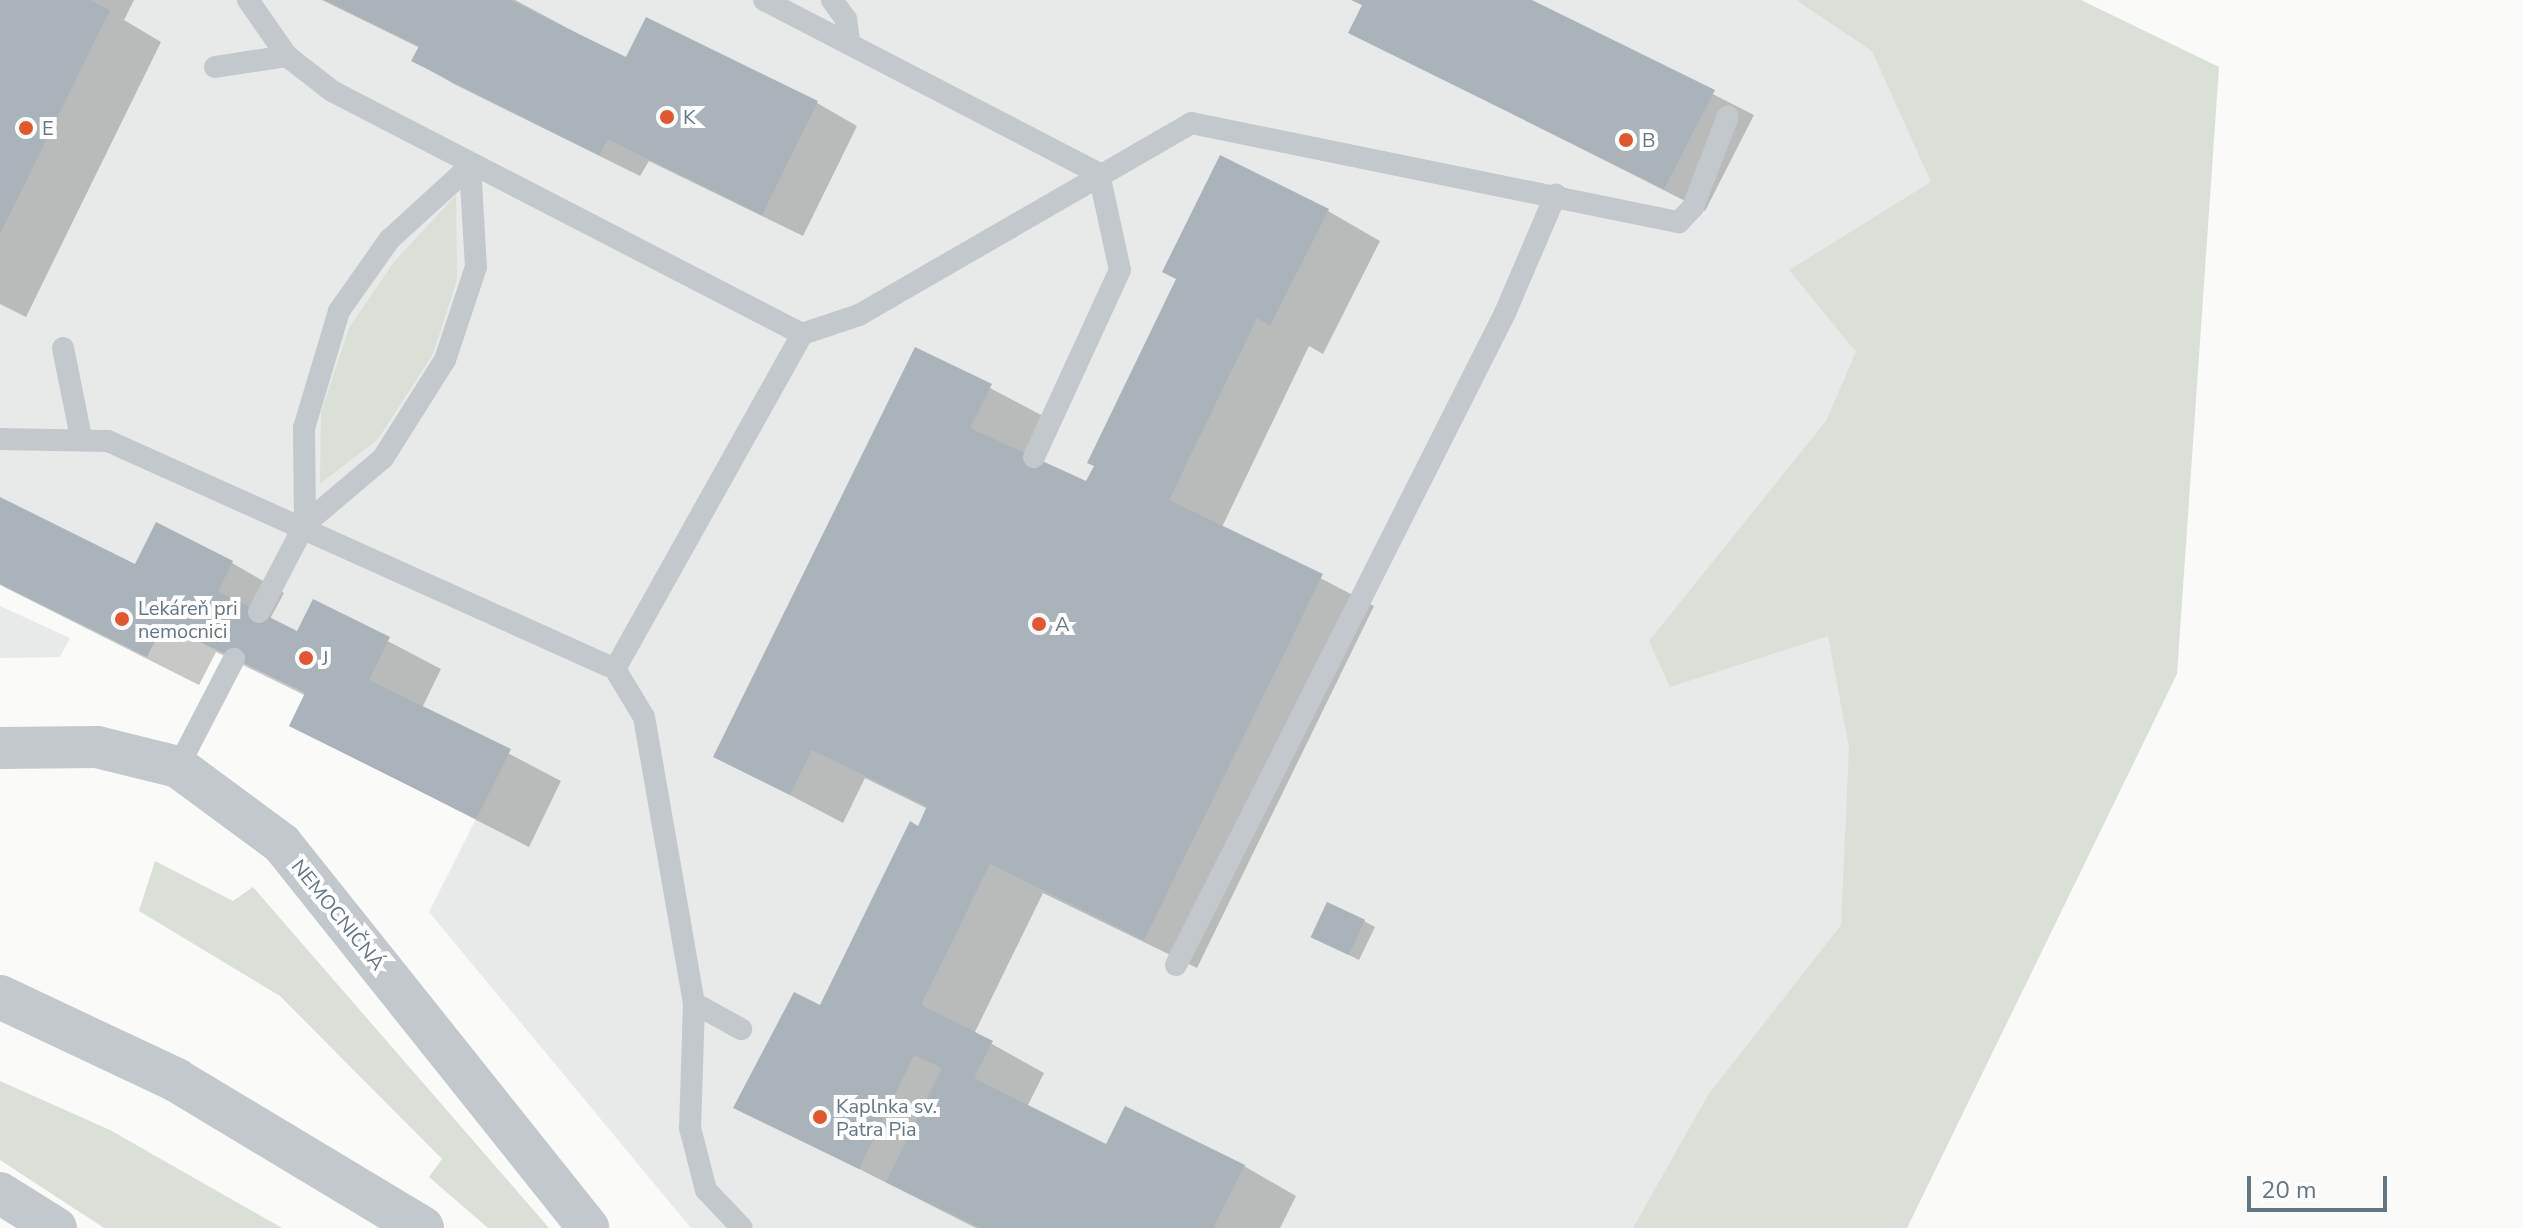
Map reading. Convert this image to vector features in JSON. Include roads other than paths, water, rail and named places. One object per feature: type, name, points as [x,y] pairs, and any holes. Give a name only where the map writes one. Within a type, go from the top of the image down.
[{"type":"street","name":"NEMOCNIČNÁ","points":[[0,748],[97,747],[178,767],[282,844],[588,1228]]},
{"type":"street","points":[[0,997],[176,1080],[422,1228]]},
{"type":"street","points":[[0,1193],[56,1228]]},
{"type":"lane","points":[[248,0],[287,56],[332,91],[470,166],[802,334]]},
{"type":"lane","points":[[764,0],[849,41],[1099,174],[1120,270],[1034,457]]},
{"type":"lane","points":[[832,0],[846,19],[849,41]]},
{"type":"lane","points":[[215,67],[287,56]]},
{"type":"lane","points":[[615,669],[802,334],[859,315],[1191,123],[1556,194],[1679,222],[1693,207],[1728,116]]},
{"type":"lane","points":[[305,524],[304,428],[339,311],[389,240],[470,166]]},
{"type":"lane","points":[[259,612],[305,524],[383,458],[445,360],[476,267],[470,166]]},
{"type":"lane","points":[[1176,965],[1505,313],[1556,194]]},
{"type":"lane","points":[[63,348],[81,437]]},
{"type":"lane","points":[[0,439],[81,437],[108,441],[305,524],[615,669],[644,717],[694,1003],[690,1128],[706,1190],[742,1228]]},
{"type":"lane","points":[[178,767],[234,659]]},
{"type":"lane","points":[[694,1003],[741,1029]]},
{"type":"place","name":"K","points":[[667,117]]},
{"type":"place","name":"E","points":[[26,128]]},
{"type":"place","name":"B","points":[[1626,140]]},
{"type":"place","name":"Lekáreň pri nemocnici","points":[[122,619]]},
{"type":"place","name":"A","points":[[1039,624]]},
{"type":"place","name":"J","points":[[306,658]]},
{"type":"place","name":"Kaplnka sv. Patra Pia","points":[[820,1117]]}]
